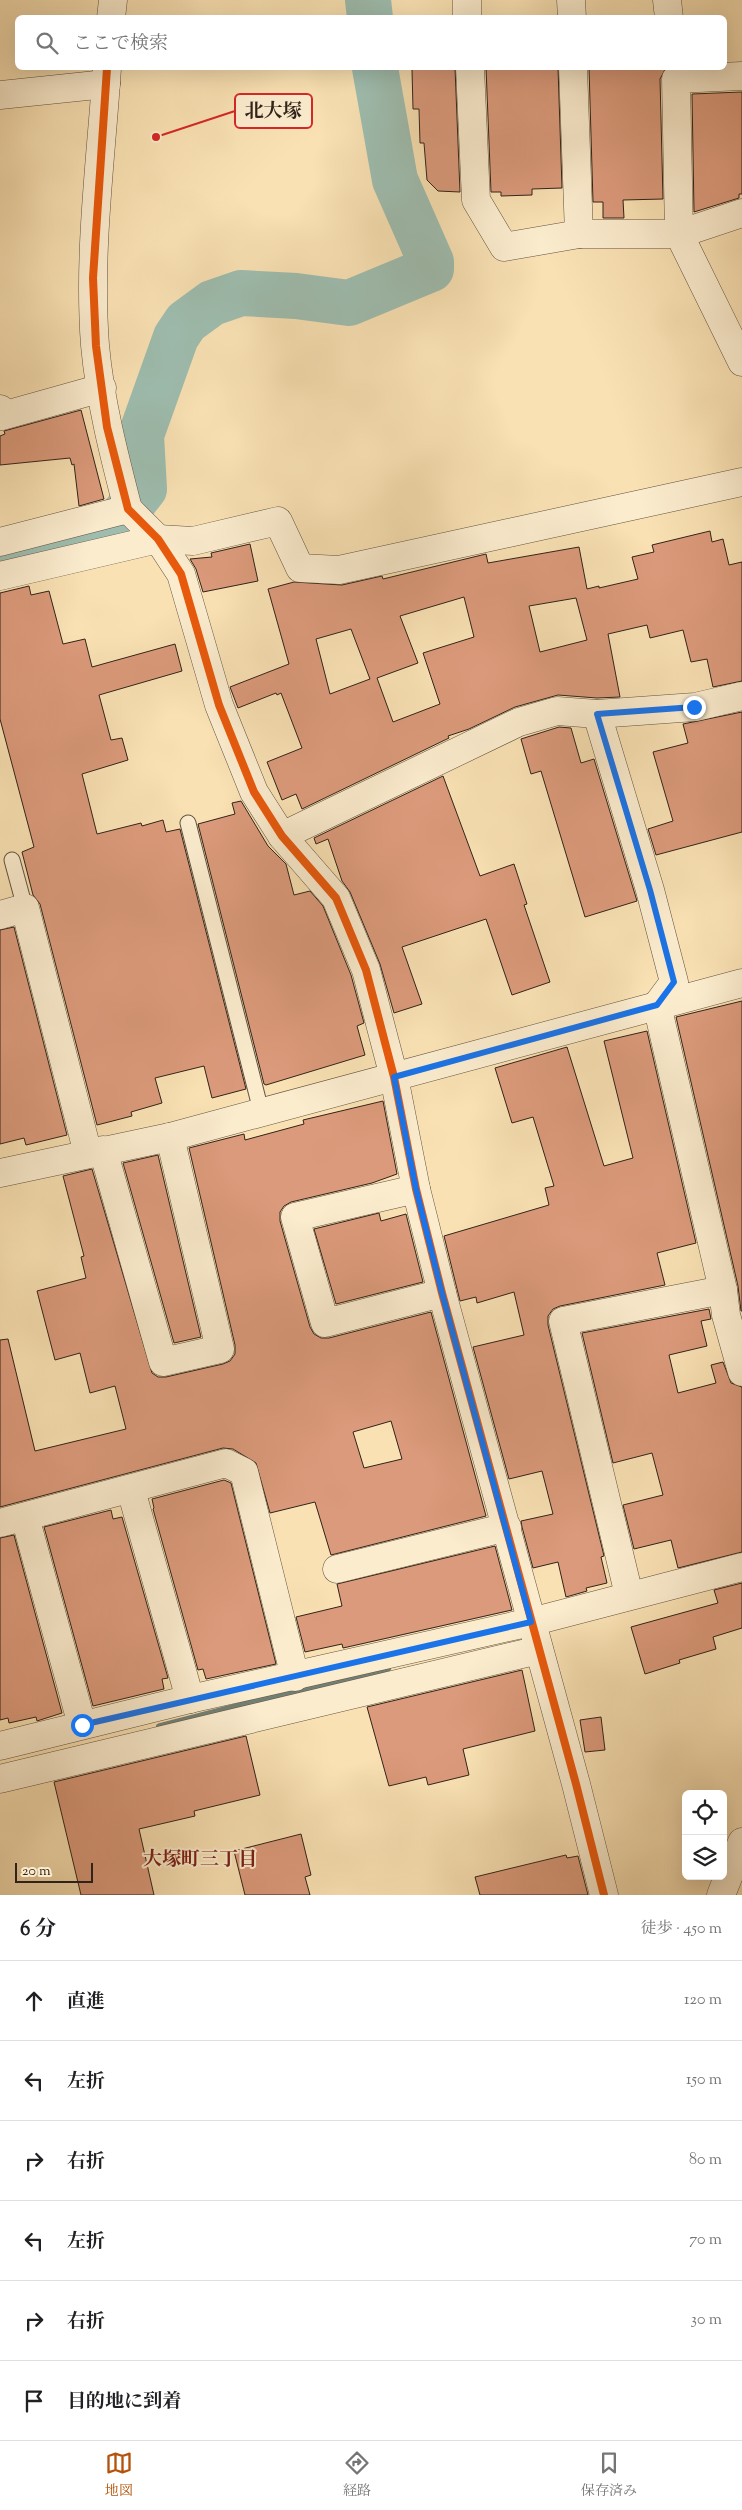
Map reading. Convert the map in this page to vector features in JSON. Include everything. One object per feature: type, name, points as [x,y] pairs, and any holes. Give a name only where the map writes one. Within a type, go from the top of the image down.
[{"type":"street","points":[[111,15],[113,0]]},
{"type":"street","points":[[467,0],[467,15]]},
{"type":"street","points":[[571,0],[572,15]]},
{"type":"street","points":[[667,0],[669,15]]},
{"type":"street","points":[[470,70],[476,200],[504,247],[579,234],[679,234],[742,213]]},
{"type":"street","points":[[573,70],[579,234]]},
{"type":"street","points":[[742,76],[675,74],[679,234],[742,362]]},
{"type":"street","points":[[0,95],[107,76],[93,278],[96,346],[107,427],[128,509],[158,539],[181,574],[219,705],[254,792],[282,836],[336,898],[366,970],[394,1077],[416,1189],[442,1293],[507,1527],[604,1895]]},
{"type":"street","points":[[0,409],[2,416],[102,388]]},
{"type":"street","points":[[0,576],[158,539],[193,541],[278,521],[300,568],[339,570],[742,482]]},
{"type":"street","points":[[0,542],[128,509]]},
{"type":"street","points":[[282,836],[519,722],[557,711],[597,714],[694,707],[742,696]]},
{"type":"street","points":[[597,714],[650,890],[674,982],[657,1005],[723,1290],[726,1315],[742,1372]]},
{"type":"street","points":[[13,912],[96,1152],[163,1362],[220,1349],[170,1137]]},
{"type":"street","points":[[0,1174],[170,1137],[742,983]]},
{"type":"street","points":[[416,1189],[295,1217],[325,1323],[442,1293]]},
{"type":"street","points":[[629,1595],[563,1321],[723,1290]]},
{"type":"street","points":[[82,1725],[12,1520],[131,1490],[226,1463],[244,1472],[295,1676]]},
{"type":"street","points":[[131,1490],[190,1699]]},
{"type":"street","points":[[337,1568],[507,1527]]},
{"type":"street","points":[[0,1746],[190,1699],[531,1622],[742,1567]]},
{"type":"street","points":[[0,1779],[539,1650]]},
{"type":"street","points":[[721,1895],[742,1842]]},
{"type":"lane","points":[[188,823],[261,1111]]},
{"type":"lane","points":[[12,860],[13,912]]},
{"type":"building","points":[[412,70],[455,70],[460,192],[438,191],[427,180],[424,143],[420,143],[419,109],[413,109]]},
{"type":"building","points":[[486,70],[558,70],[562,188],[532,189],[532,195],[501,196],[501,192],[491,192]]},
{"type":"building","points":[[589,70],[665,70],[660,79],[663,199],[623,200],[624,218],[603,218],[603,202],[593,202]]},
{"type":"building","points":[[742,92],[742,194],[739,194],[739,198],[694,212],[692,94]]},
{"type":"building","points":[[81,410],[104,499],[79,506],[74,464],[72,465],[70,458],[0,465],[0,436],[5,434],[4,431]]},
{"type":"building","points":[[710,531],[712,542],[723,539],[729,565],[742,562],[742,681],[713,687],[707,659],[691,662],[683,630],[650,638],[647,625],[608,634],[620,697],[597,698],[558,695],[515,707],[469,729],[448,736],[449,738],[302,809],[296,794],[282,800],[267,762],[302,748],[281,693],[277,695],[276,693],[238,708],[230,687],[289,664],[268,589],[294,582],[342,585],[382,576],[383,579],[486,554],[488,563],[579,547],[587,589],[599,586],[599,588],[638,579],[632,557],[654,552],[652,545]],"holes":[[[464,597],[474,637],[423,653],[440,704],[393,722],[377,678],[418,663],[400,616]],[[576,598],[587,640],[540,652],[529,606]],[[351,629],[370,679],[330,694],[316,639]]]},
{"type":"building","points":[[250,544],[258,581],[203,592],[196,569],[190,559],[212,557],[211,553]]},
{"type":"building","points":[[29,586],[31,595],[49,591],[63,644],[85,639],[92,667],[175,644],[182,671],[99,695],[111,740],[122,738],[128,760],[82,774],[97,834],[141,823],[142,826],[163,820],[166,832],[180,829],[246,1089],[212,1098],[204,1066],[155,1078],[162,1103],[131,1112],[132,1116],[97,1125],[40,904],[33,895],[22,852],[34,847],[0,719],[0,593]]},
{"type":"building","points":[[742,712],[742,832],[656,855],[648,829],[673,821],[653,752],[688,743],[683,724]]},
{"type":"building","points":[[559,727],[571,728],[581,763],[594,759],[637,901],[585,917],[541,771],[531,774],[521,739]]},
{"type":"building","points":[[443,776],[480,876],[514,864],[527,904],[524,905],[550,982],[512,995],[486,919],[402,947],[422,1004],[394,1013],[380,964],[350,892],[342,881],[328,839],[316,844],[314,838]]},
{"type":"building","points":[[241,801],[268,846],[286,864],[294,895],[310,891],[323,906],[351,975],[364,1023],[357,1026],[365,1055],[266,1085],[264,1084],[198,824],[235,814],[232,803]]},
{"type":"building","points":[[14,927],[67,1135],[26,1145],[24,1138],[0,1144],[0,930]]},
{"type":"building","points":[[742,1001],[741,1311],[738,1286],[676,1017]]},
{"type":"building","points":[[647,1031],[696,1243],[657,1253],[665,1285],[560,1306],[553,1309],[548,1316],[548,1325],[604,1556],[601,1557],[607,1583],[586,1588],[587,1591],[566,1597],[558,1562],[533,1568],[522,1527],[521,1521],[553,1514],[542,1471],[509,1479],[473,1347],[524,1335],[514,1292],[477,1303],[476,1297],[460,1301],[444,1236],[549,1205],[545,1188],[554,1186],[533,1117],[512,1123],[495,1068],[567,1047],[604,1166],[633,1158],[604,1041]]},
{"type":"building","points":[[383,1101],[397,1174],[372,1183],[291,1202],[284,1206],[280,1212],[280,1221],[310,1327],[314,1334],[321,1338],[329,1338],[431,1312],[486,1516],[331,1555],[315,1502],[270,1513],[256,1463],[233,1449],[223,1448],[0,1507],[0,1340],[8,1339],[35,1451],[126,1429],[115,1386],[90,1393],[80,1353],[55,1360],[37,1291],[86,1278],[81,1257],[84,1256],[63,1176],[92,1169],[152,1373],[158,1377],[166,1377],[223,1364],[230,1361],[235,1354],[235,1345],[189,1148],[244,1134],[245,1140],[304,1124],[303,1120]],"holes":[[[391,1421],[402,1459],[364,1468],[353,1432]]]},
{"type":"building","points":[[158,1155],[201,1337],[174,1343],[123,1163]]},
{"type":"building","points":[[379,1213],[381,1221],[406,1214],[423,1282],[336,1304],[314,1229]]},
{"type":"building","points":[[709,1309],[711,1319],[701,1321],[707,1346],[669,1355],[678,1393],[716,1383],[711,1365],[723,1362],[731,1383],[742,1387],[742,1552],[678,1568],[671,1540],[634,1549],[623,1505],[663,1495],[652,1453],[613,1463],[582,1333]]},
{"type":"building","points":[[224,1480],[231,1483],[276,1664],[206,1679],[203,1669],[198,1670],[153,1509],[152,1499]]},
{"type":"building","points":[[111,1510],[113,1519],[122,1517],[168,1678],[162,1679],[164,1689],[93,1706],[44,1527]]},
{"type":"building","points":[[14,1535],[62,1713],[37,1721],[36,1717],[9,1723],[8,1718],[0,1720],[0,1538]]},
{"type":"building","points":[[495,1546],[512,1610],[343,1648],[342,1644],[305,1652],[296,1617],[342,1606],[337,1584]]},
{"type":"building","points":[[742,1583],[742,1628],[713,1637],[716,1649],[679,1660],[680,1663],[645,1674],[631,1627],[718,1603],[714,1590]]},
{"type":"building","points":[[522,1670],[535,1731],[463,1749],[469,1775],[428,1785],[426,1777],[389,1786],[367,1707]]},
{"type":"building","points":[[601,1717],[605,1750],[585,1752],[580,1720]]},
{"type":"building","points":[[246,1736],[260,1795],[194,1811],[195,1816],[139,1829],[154,1895],[81,1895],[54,1782]]},
{"type":"building","points":[[301,1834],[311,1875],[305,1877],[310,1895],[245,1895],[234,1851]]},
{"type":"building","points":[[566,1855],[567,1858],[578,1856],[588,1895],[480,1895],[475,1877]]},
{"type":"waterway","points":[[368,0],[370,15]]},
{"type":"waterway","points":[[0,557],[112,529],[144,489],[141,435],[176,337],[186,322],[212,303],[241,293],[296,296],[349,303],[431,269],[431,262],[395,180],[375,70]]},
{"type":"waterway","points":[[160,1727],[387,1668]]},
{"type":"cycle path","points":[[107,70],[93,278],[96,346],[107,427],[128,509],[158,539],[181,574],[219,705],[254,792],[282,836],[336,898],[366,970],[394,1077],[416,1189],[442,1293],[576,1784],[604,1895]]},
{"type":"place","name":"北大塚","points":[[156,137]]},
{"type":"district","name":"大塚町三丁目","points":[[200,1860]]},
{"type":"route","points":[[82,1725],[531,1622],[507,1527],[442,1293],[416,1189],[394,1077],[657,1005],[674,982],[650,890],[597,714],[694,707]]}]
